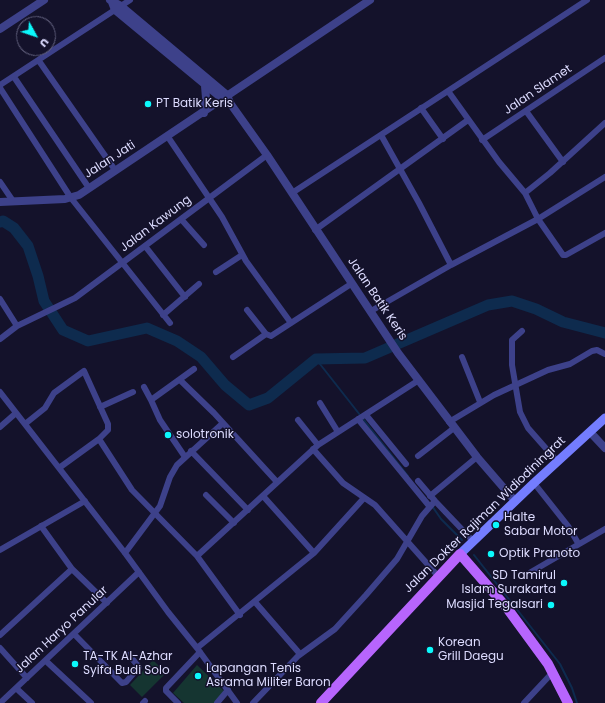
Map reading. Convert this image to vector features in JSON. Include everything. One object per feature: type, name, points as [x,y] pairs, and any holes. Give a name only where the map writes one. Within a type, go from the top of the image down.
[{"type":"main road","name":"Jalan Dokter Rajiman Widiodiningrat","points":[[321,703],[438,576],[557,461],[605,418]]},
{"type":"main road","points":[[460,554],[507,608],[553,672],[568,703]]},
{"type":"street","points":[[0,29],[44,0]]},
{"type":"street","points":[[130,0],[115,5],[39,61],[14,76],[0,87],[71,198],[170,323]]},
{"type":"street","name":"Jalan Jati","points":[[0,202],[71,198],[89,188],[226,99],[370,0]]},
{"type":"street","points":[[292,193],[588,0]]},
{"type":"street","points":[[115,5],[226,99]]},
{"type":"street","name":"Jalan Slamet","points":[[482,140],[605,58]]},
{"type":"street","points":[[39,61],[115,170]]},
{"type":"street","points":[[181,61],[205,86],[226,99]]},
{"type":"street","points":[[14,76],[89,188]]},
{"type":"street","points":[[204,113],[206,98],[205,86]]},
{"type":"street","points":[[448,91],[482,140],[525,192],[538,219],[564,255],[605,233]]},
{"type":"street","name":"Jalan Batik Keris","points":[[226,99],[267,155],[315,230],[398,353],[477,458],[515,501]]},
{"type":"street","points":[[421,108],[442,139]]},
{"type":"street","points":[[526,110],[562,162]]},
{"type":"street","points":[[315,230],[468,120]]},
{"type":"street","points":[[525,192],[562,162],[605,123]]},
{"type":"street","points":[[381,135],[401,169],[451,266]]},
{"type":"street","points":[[168,137],[209,198],[242,255],[291,323]]},
{"type":"street","name":"Jalan Kawung","points":[[0,339],[17,326],[57,309],[80,295],[267,155]]},
{"type":"street","points":[[371,311],[538,219],[605,177]]},
{"type":"street","points":[[0,182],[13,201]]},
{"type":"street","points":[[182,219],[204,245]]},
{"type":"street","points":[[145,246],[185,297]]},
{"type":"street","points":[[216,272],[242,255]]},
{"type":"street","points":[[163,315],[199,284]]},
{"type":"street","points":[[247,310],[266,334],[273,336],[351,284]]},
{"type":"street","points":[[0,299],[17,326]]},
{"type":"street","points":[[522,331],[512,340],[512,365],[524,422],[557,461]]},
{"type":"street","points":[[233,357],[266,334]]},
{"type":"street","points":[[418,456],[480,402],[548,370],[570,364],[592,351],[597,350],[605,354]]},
{"type":"street","points":[[462,357],[480,402]]},
{"type":"street","points":[[150,400],[194,369]]},
{"type":"street","points":[[25,424],[45,408],[54,393],[83,370],[108,427],[106,433],[99,439],[59,468]]},
{"type":"street","points":[[180,380],[223,423],[277,482]]},
{"type":"street","points":[[197,556],[316,447],[419,380]]},
{"type":"street","points":[[144,388],[160,420],[185,457]]},
{"type":"street","points":[[0,392],[86,501],[168,612],[199,650],[237,703]]},
{"type":"street","points":[[100,407],[133,392]]},
{"type":"street","points":[[320,403],[338,432]]},
{"type":"street","points":[[0,427],[16,413]]},
{"type":"street","points":[[362,417],[406,464]]},
{"type":"street","points":[[362,417],[432,504],[473,541]]},
{"type":"street","points":[[298,420],[342,483],[375,505],[406,542],[438,576]]},
{"type":"street","points":[[125,553],[163,500],[173,472],[191,451],[223,423]]},
{"type":"street","points":[[590,432],[605,448]]},
{"type":"street","points":[[99,439],[125,481],[154,514],[197,556],[240,615]]},
{"type":"street","points":[[191,451],[248,510]]},
{"type":"street","points":[[430,496],[477,458]]},
{"type":"street","points":[[253,703],[300,654],[335,629],[388,570],[432,504],[430,496],[418,481]]},
{"type":"street","points":[[534,483],[563,519],[578,543]]},
{"type":"street","points":[[206,495],[234,523]]},
{"type":"street","points":[[263,496],[314,553]]},
{"type":"street","points":[[178,703],[166,691],[166,688],[199,650],[314,553],[364,498]]},
{"type":"street","points":[[0,550],[86,501]]},
{"type":"street","points":[[41,526],[72,569],[107,603]]},
{"type":"street","points":[[531,572],[578,543],[605,529]]},
{"type":"street","points":[[0,635],[72,569]]},
{"type":"street","name":"Jalan Haryo Panular","points":[[0,703],[139,572]]},
{"type":"street","points":[[255,602],[300,654]]},
{"type":"street","points":[[74,634],[122,683],[126,682],[139,667],[128,655]]},
{"type":"street","points":[[0,648],[28,678]]},
{"type":"street","points":[[46,661],[91,703]]},
{"type":"street","points":[[524,703],[553,672]]},
{"type":"street","points":[[16,688],[32,703]]},
{"type":"street","points":[[217,703],[228,690]]},
{"type":"green space","points":[[153,660],[166,673],[142,697],[130,685]]},
{"type":"green space","name":"Lapangan Tenis Asrama Militer Baron","points":[[197,665],[224,691],[214,703],[184,703],[173,693]]},
{"type":"waterway","points":[[0,222],[3,221],[14,228],[28,246],[38,276],[44,301],[63,330],[88,341],[147,328],[177,341],[201,357],[225,385],[249,405],[268,398],[316,359],[365,358],[488,305],[512,301],[536,309],[563,322],[605,333]]},
{"type":"waterway","points":[[316,359],[408,476]]},
{"type":"waterway","points":[[432,506],[441,519],[462,540]]},
{"type":"waterway","points":[[474,555],[560,664],[572,688],[577,703]]},
{"type":"place","name":"PT Batik Keris","points":[[148,104]]},
{"type":"place","name":"solotronik","points":[[168,435]]},
{"type":"place","name":"Halte Sabar Motor","points":[[496,525]]},
{"type":"place","name":"Optik Pranoto","points":[[491,554]]},
{"type":"place","name":"SD Tamirul Islam Surakarta","points":[[564,583]]},
{"type":"place","name":"Masjid Tegalsari","points":[[551,605]]},
{"type":"place","name":"Korean Grill Daegu","points":[[430,650]]},
{"type":"place","name":"TA-TK Al-Azhar Syifa Budi Solo","points":[[75,664]]},
{"type":"place","name":"Lapangan Tenis Asrama Militer Baron","points":[[198,676]]}]
